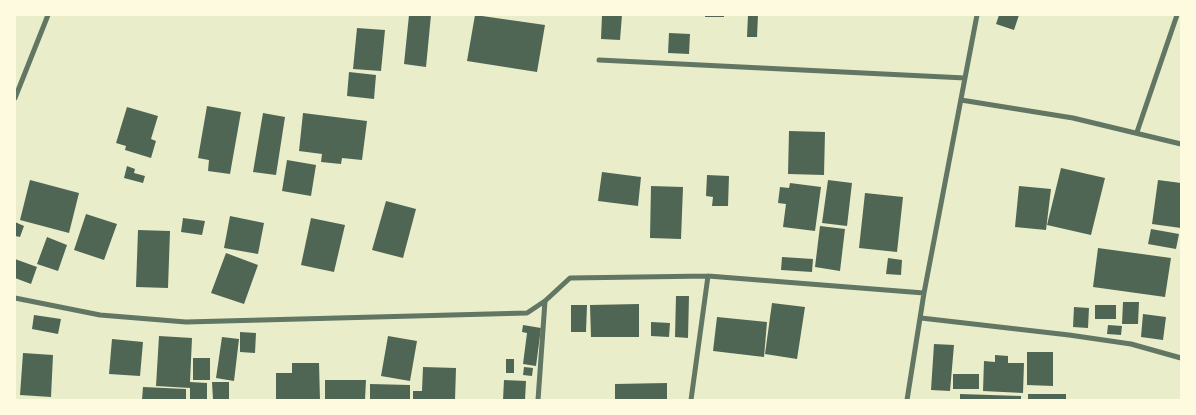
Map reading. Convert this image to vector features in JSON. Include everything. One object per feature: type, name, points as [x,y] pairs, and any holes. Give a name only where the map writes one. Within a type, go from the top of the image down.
[{"type":"street","points":[[15,98],[48,15]]},
{"type":"street","points":[[907,400],[924,293],[977,15]]},
{"type":"street","points":[[1137,132],[1177,15]]},
{"type":"street","points":[[599,60],[965,78]]},
{"type":"street","points":[[961,100],[1073,118],[1181,144]]},
{"type":"street","points":[[15,298],[100,315],[186,322],[527,313],[545,301],[570,278],[708,276],[924,293]]},
{"type":"street","points":[[691,400],[708,276]]},
{"type":"street","points":[[538,400],[545,301]]},
{"type":"street","points":[[921,318],[1105,340],[1131,344],[1181,358]]},
{"type":"building","points":[[409,15],[431,15],[426,67],[404,64]]},
{"type":"building","points":[[475,15],[545,25],[537,72],[467,61]]},
{"type":"building","points":[[602,15],[622,15],[620,40],[601,39]]},
{"type":"building","points":[[705,15],[724,15],[724,17],[705,17]]},
{"type":"building","points":[[748,15],[758,15],[757,37],[747,37]]},
{"type":"building","points":[[999,15],[1019,15],[1014,30],[996,24]]},
{"type":"building","points":[[357,28],[385,30],[381,71],[353,69]]},
{"type":"building","points":[[669,33],[690,34],[689,54],[668,53]]},
{"type":"building","points":[[349,72],[376,75],[374,99],[347,96]]},
{"type":"building","points":[[207,106],[241,112],[230,174],[208,171],[209,160],[198,158]]},
{"type":"building","points":[[127,107],[158,116],[151,139],[156,141],[151,158],[125,150],[126,146],[116,143]]},
{"type":"building","points":[[263,113],[285,117],[276,175],[253,172]]},
{"type":"building","points":[[303,113],[367,121],[362,160],[342,158],[341,164],[321,162],[322,154],[299,151]]},
{"type":"building","points":[[789,131],[825,132],[824,175],[788,174]]},
{"type":"building","points":[[287,160],[316,165],[311,196],[282,191]]},
{"type":"building","points":[[127,166],[135,169],[134,173],[145,176],[143,183],[124,178]]},
{"type":"building","points":[[1061,168],[1105,178],[1091,235],[1047,225]]},
{"type":"building","points":[[602,172],[641,177],[638,206],[598,201]]},
{"type":"building","points":[[707,175],[729,176],[728,206],[712,206],[713,197],[706,196]]},
{"type":"building","points":[[30,180],[79,193],[69,233],[20,220]]},
{"type":"building","points":[[828,180],[852,183],[847,226],[822,223]]},
{"type":"building","points":[[1158,180],[1181,183],[1181,228],[1152,224]]},
{"type":"building","points":[[790,183],[821,187],[815,231],[783,227],[786,204],[778,203],[780,187],[789,188]]},
{"type":"building","points":[[651,186],[683,187],[681,239],[650,238]]},
{"type":"building","points":[[1019,186],[1051,189],[1046,230],[1015,227]]},
{"type":"building","points":[[865,193],[903,197],[897,252],[859,248]]},
{"type":"building","points":[[386,201],[416,209],[403,258],[372,250]]},
{"type":"building","points":[[86,214],[117,224],[104,260],[74,250]]},
{"type":"building","points":[[230,216],[264,223],[258,254],[224,248]]},
{"type":"building","points":[[183,218],[205,221],[202,235],[181,232]]},
{"type":"building","points":[[311,218],[345,225],[334,272],[301,265]]},
{"type":"building","points":[[15,222],[24,226],[20,237],[15,236]]},
{"type":"building","points":[[820,226],[845,229],[840,271],[815,267]]},
{"type":"building","points":[[1151,229],[1179,234],[1176,249],[1148,244]]},
{"type":"building","points":[[138,230],[170,231],[168,288],[136,287]]},
{"type":"building","points":[[47,237],[67,245],[58,271],[37,264]]},
{"type":"building","points":[[1098,248],[1171,258],[1165,297],[1093,287]]},
{"type":"building","points":[[226,253],[258,265],[244,304],[211,293]]},
{"type":"building","points":[[782,257],[813,259],[812,272],[781,270]]},
{"type":"building","points":[[888,258],[902,260],[901,275],[886,274]]},
{"type":"building","points":[[15,259],[37,267],[31,284],[15,278]]},
{"type":"building","points":[[676,296],[689,296],[688,338],[675,337]]},
{"type":"building","points":[[1123,302],[1139,302],[1138,324],[1122,324]]},
{"type":"building","points":[[772,303],[805,307],[797,359],[765,354]]},
{"type":"building","points":[[639,304],[639,337],[591,337],[590,305]]},
{"type":"building","points":[[571,305],[587,305],[586,332],[571,332]]},
{"type":"building","points":[[1095,305],[1116,305],[1116,319],[1095,319]]},
{"type":"building","points":[[1074,307],[1089,308],[1088,328],[1073,327]]},
{"type":"building","points":[[1143,314],[1166,317],[1163,340],[1141,337]]},
{"type":"building","points":[[34,315],[61,319],[58,334],[32,329]]},
{"type":"building","points":[[717,317],[767,322],[764,357],[713,351]]},
{"type":"building","points":[[651,322],[670,323],[669,337],[651,336]]},
{"type":"building","points":[[523,325],[541,328],[536,366],[523,364],[527,333],[522,332]]},
{"type":"building","points":[[1108,325],[1122,326],[1121,335],[1107,334]]},
{"type":"building","points":[[240,332],[256,333],[255,353],[240,352]]},
{"type":"building","points":[[159,336],[192,338],[190,382],[207,383],[207,400],[190,400],[190,388],[156,386]]},
{"type":"building","points":[[388,336],[417,341],[410,381],[381,376]]},
{"type":"building","points":[[222,337],[239,339],[234,381],[216,378]]},
{"type":"building","points":[[112,339],[143,342],[140,376],[109,374]]},
{"type":"building","points":[[934,344],[954,345],[950,391],[931,390]]},
{"type":"building","points":[[1027,352],[1053,352],[1053,386],[1027,385]]},
{"type":"building","points":[[23,353],[53,355],[51,397],[20,395]]},
{"type":"building","points":[[995,355],[1008,356],[1008,363],[1024,363],[1023,393],[983,391],[984,361],[995,362]]},
{"type":"building","points":[[193,358],[210,358],[210,380],[193,380]]},
{"type":"building","points":[[506,359],[514,359],[514,373],[506,373]]},
{"type":"building","points":[[292,363],[319,363],[320,400],[276,400],[276,373],[292,373]]},
{"type":"building","points":[[423,367],[456,368],[455,400],[413,400],[413,391],[422,391]]},
{"type":"building","points":[[524,367],[533,368],[532,376],[523,375]]},
{"type":"building","points":[[953,374],[979,374],[979,389],[953,389]]},
{"type":"building","points":[[325,380],[366,380],[365,400],[325,400]]},
{"type":"building","points":[[504,380],[526,381],[525,400],[503,400]]},
{"type":"building","points":[[212,382],[229,382],[229,400],[213,400]]},
{"type":"building","points":[[667,383],[667,400],[615,400],[615,384]]},
{"type":"building","points":[[370,384],[410,385],[410,400],[370,400]]},
{"type":"building","points":[[143,387],[186,389],[186,400],[142,400]]},
{"type":"building","points":[[960,394],[1021,396],[1021,400],[960,400]]},
{"type":"building","points":[[1028,394],[1066,394],[1066,400],[1028,400]]}]
